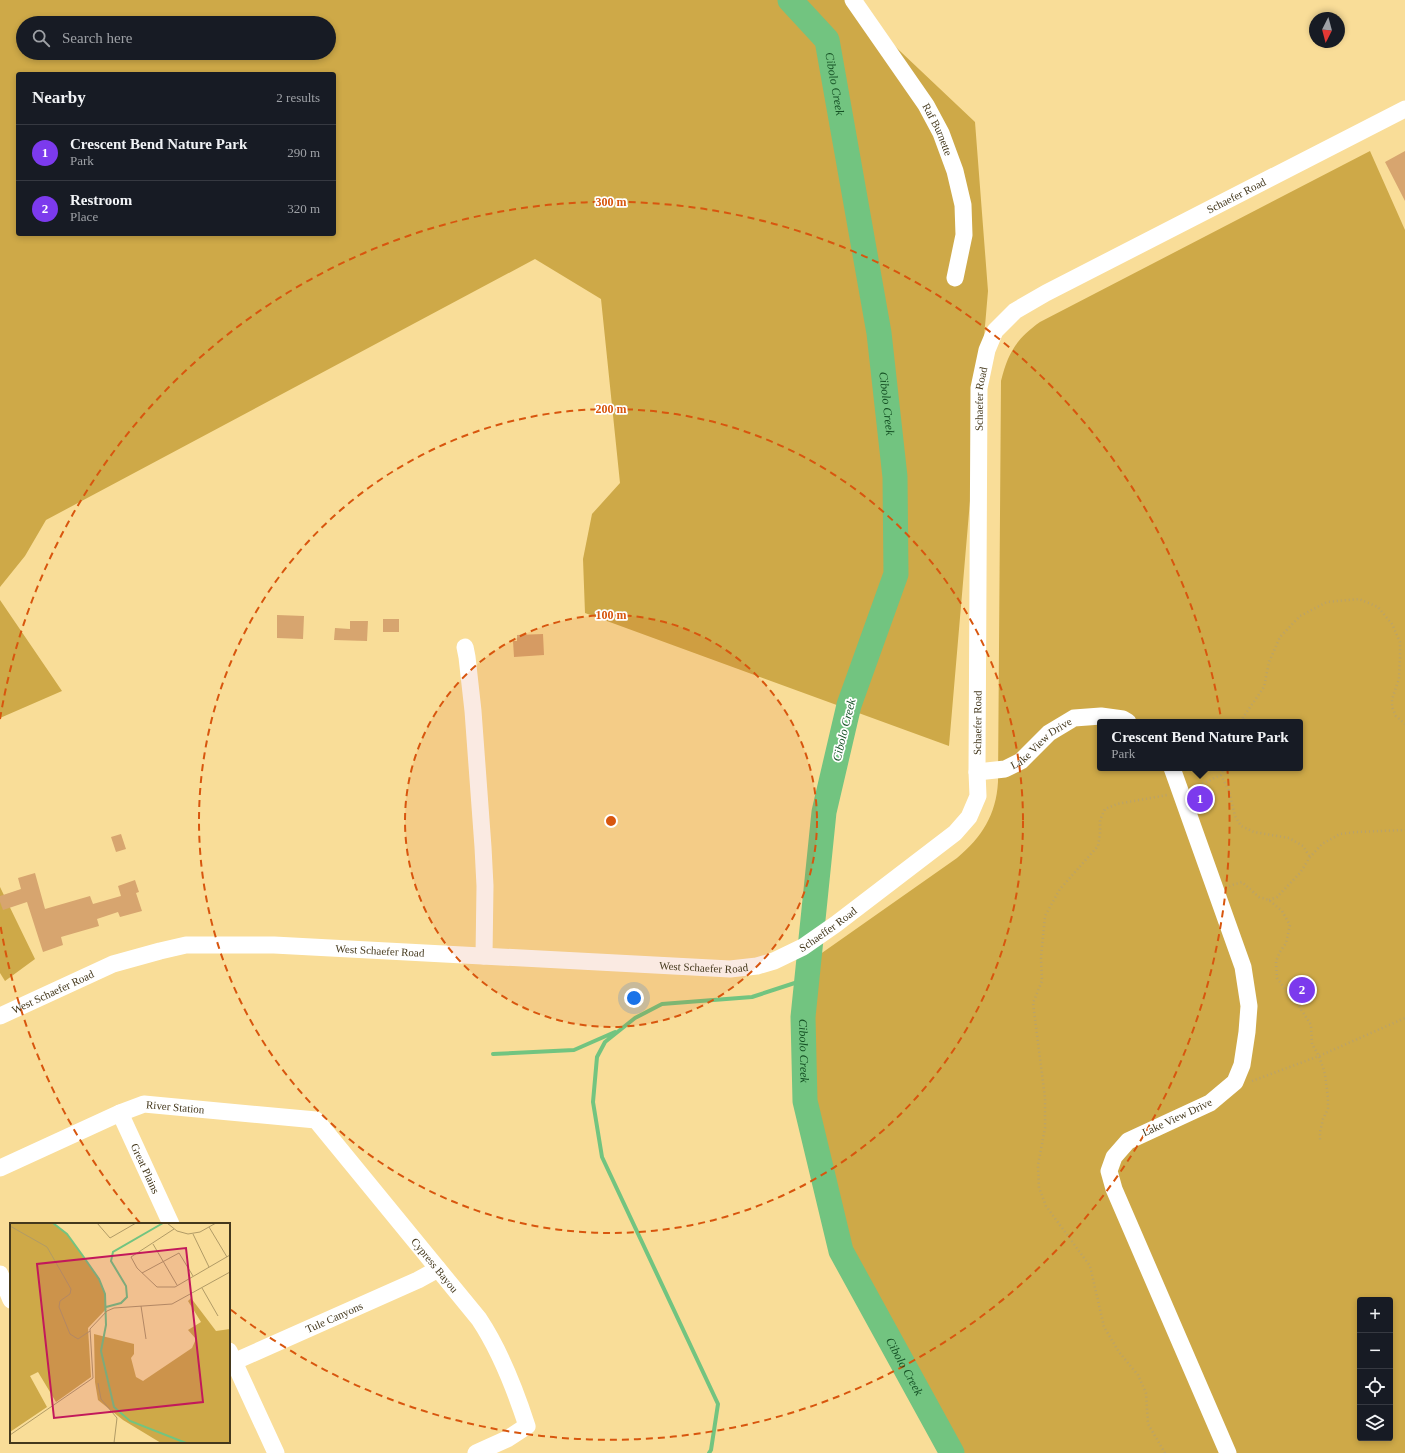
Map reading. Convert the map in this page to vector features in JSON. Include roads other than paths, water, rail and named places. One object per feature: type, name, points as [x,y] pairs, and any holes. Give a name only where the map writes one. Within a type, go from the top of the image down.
[{"type":"street","name":"Raf Burnette","points":[[853,0],[926,105],[942,133],[955,170],[963,205],[964,235],[955,278]]},
{"type":"street","name":"Schaefer Road","points":[[878,892],[955,833],[969,817],[978,796],[979,388],[987,350],[995,331],[1015,311],[1046,293],[1405,109]]},
{"type":"street","points":[[465,646],[473,711],[484,855],[484,956]]},
{"type":"street","name":"Lake View Drive","points":[[977,772],[1005,769],[1021,761],[1049,733],[1074,718],[1101,716],[1123,719]]},
{"type":"street","name":"Lake View Drive","points":[[1173,771],[1243,967],[1249,1006],[1242,1065],[1235,1082],[1210,1103],[1128,1141],[1114,1157],[1109,1171],[1118,1196],[1228,1453]]},
{"type":"street","name":"Schaeffer Road","points":[[774,961],[803,947],[878,892]]},
{"type":"street","name":"West Schaefer Road","points":[[0,1016],[113,964],[186,945],[274,945],[730,969],[757,966],[774,961]]},
{"type":"street","name":"River Station","points":[[0,1168],[120,1113],[144,1104],[316,1120]]},
{"type":"street","name":"Great Plains","points":[[120,1113],[171,1223]]},
{"type":"street","name":"Cypress Bayou","points":[[316,1120],[479,1319],[492,1338],[518,1396],[527,1426],[507,1439],[476,1453]]},
{"type":"street","name":"Tule Canyons","points":[[231,1359],[418,1280],[438,1269]]},
{"type":"street","points":[[0,1274],[10,1298]]},
{"type":"street","points":[[231,1359],[276,1453]]},
{"type":"waterway","name":"Cibolo Creek","points":[[790,0],[827,40],[879,333],[895,477],[896,574],[849,705],[824,812],[803,1017],[805,1101],[841,1251],[952,1453]]},
{"type":"waterway","points":[[709,1453],[711,1450],[718,1404],[602,1157],[593,1102],[597,1057],[605,1042],[635,1018],[662,1004],[752,997],[807,979]]},
{"type":"waterway","points":[[493,1054],[574,1050],[615,1032]]},
{"type":"place","name":"Crescent Bend Nature Park","points":[[1200,799]]},
{"type":"place","name":"Restroom","points":[[1302,990]]}]
